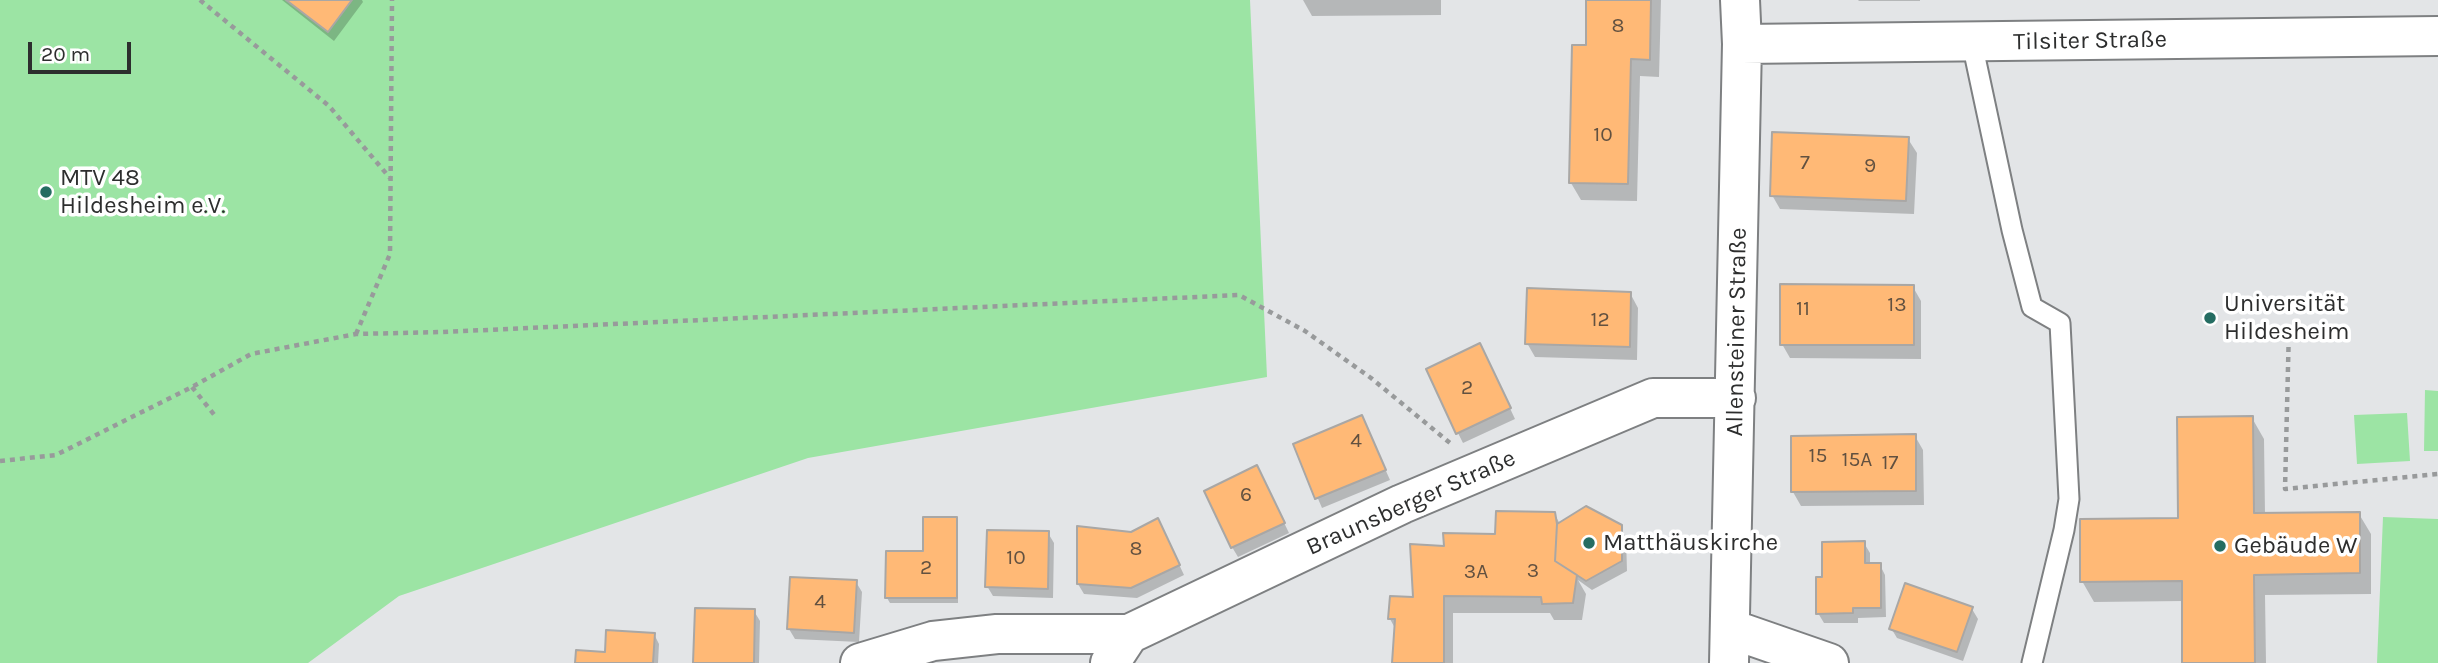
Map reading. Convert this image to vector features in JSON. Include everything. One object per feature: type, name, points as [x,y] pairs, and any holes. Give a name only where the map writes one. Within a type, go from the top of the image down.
[{"type":"street","name":"Allensteiner Straße","points":[[1730,646],[1741,0]]},
{"type":"street","name":"Tilsiter Straße","points":[[1742,44],[2438,36]]},
{"type":"street","name":"Braunsberger Straße","points":[[1119,648],[1402,504],[1653,398],[1736,398]]},
{"type":"street","points":[[860,663],[933,641],[997,634],[1119,648]]},
{"type":"street","points":[[1730,646],[1829,663]]},
{"type":"lane","points":[[1972,43],[2012,230],[2032,307],[2060,323],[2069,499],[2032,663]]},
{"type":"path","points":[[200,0],[329,106],[391,178]]},
{"type":"path","points":[[356,334],[390,254],[392,0]]},
{"type":"path","points":[[0,461],[56,455],[192,387],[250,354],[356,334],[1239,295],[1305,331],[1371,378],[1483,470]]},
{"type":"path","points":[[2289,327],[2284,489],[2438,474]]},
{"type":"path","points":[[192,387],[216,417]]},
{"type":"green space","points":[[0,0],[1250,0],[1267,377],[808,458],[399,596],[308,663],[0,663]]},
{"type":"green space","points":[[2425,390],[2438,391],[2438,451],[2424,451]]},
{"type":"green space","points":[[2407,413],[2410,461],[2357,464],[2354,415]]},
{"type":"green space","points":[[2383,517],[2438,519],[2438,663],[2377,663]]},
{"type":"building","points":[[286,0],[352,0],[328,32]]},
{"type":"building","points":[[1586,0],[1651,0],[1650,60],[1631,59],[1628,184],[1569,183],[1572,45],[1586,45]]},
{"type":"building","points":[[1772,132],[1909,137],[1906,201],[1770,196]]},
{"type":"building","points":[[1780,284],[1914,285],[1914,345],[1780,345]]},
{"type":"building","points":[[1527,288],[1631,292],[1630,347],[1525,344]]},
{"type":"building","points":[[1480,343],[1511,408],[1456,434],[1426,369]]},
{"type":"building","points":[[1362,415],[1386,470],[1315,499],[1293,444]]},
{"type":"building","name":"Gebäude W","points":[[2253,416],[2254,513],[2360,512],[2360,573],[2254,575],[2255,663],[2182,663],[2182,581],[2080,582],[2080,519],[2178,518],[2177,417]]},
{"type":"building","points":[[1916,434],[1916,491],[1791,492],[1791,436]]},
{"type":"building","points":[[1257,465],[1285,523],[1231,548],[1204,491]]},
{"type":"building","name":"Matthäuskirche","points":[[1586,506],[1622,525],[1622,561],[1586,581],[1555,561],[1557,524]]},
{"type":"building","points":[[1496,511],[1555,512],[1555,561],[1577,575],[1573,603],[1542,604],[1541,597],[1444,596],[1444,663],[1392,663],[1395,619],[1388,619],[1390,596],[1413,597],[1410,544],[1444,546],[1443,533],[1495,534]]},
{"type":"building","points":[[923,517],[957,517],[957,598],[885,598],[886,551],[923,551]]},
{"type":"building","points":[[1158,518],[1180,565],[1131,588],[1077,584],[1077,526],[1131,532]]},
{"type":"building","points":[[987,530],[1049,531],[1048,589],[985,587]]},
{"type":"building","points":[[1865,541],[1865,563],[1881,563],[1881,608],[1853,608],[1853,613],[1816,614],[1816,577],[1822,577],[1822,542]]},
{"type":"building","points":[[790,577],[857,580],[854,633],[787,629]]},
{"type":"building","points":[[1905,583],[1973,607],[1957,652],[1889,629]]},
{"type":"building","points":[[695,608],[755,609],[754,663],[693,663]]},
{"type":"building","points":[[606,630],[655,633],[653,663],[575,663],[576,650],[605,652]]},
{"type":"place","name":"MTV 48 Hildesheim e.V.","points":[[46,192]]},
{"type":"place","name":"Universität Hildesheim","points":[[2210,318]]},
{"type":"place","name":"Matthäuskirche","points":[[1589,543]]},
{"type":"place","name":"Gebäude W","points":[[2220,546]]}]
